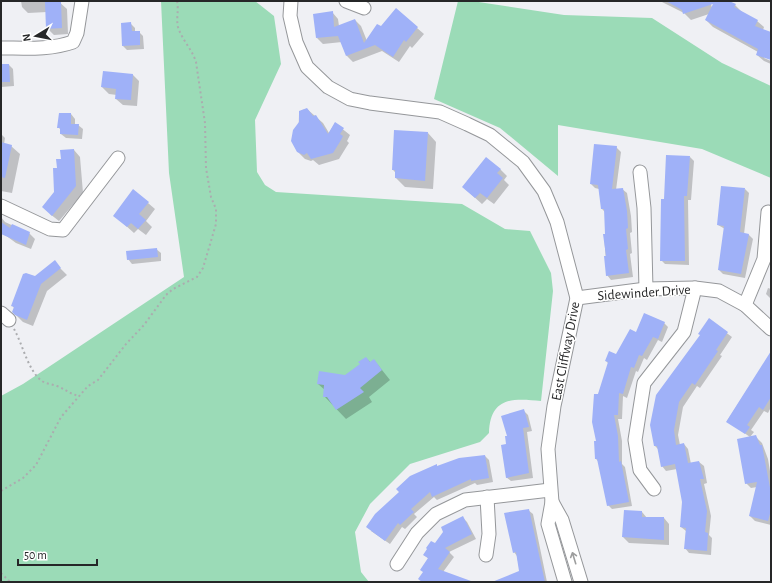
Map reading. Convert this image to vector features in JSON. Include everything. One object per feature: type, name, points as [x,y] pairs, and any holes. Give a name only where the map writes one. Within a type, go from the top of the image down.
[{"type":"street","points":[[1,48],[44,48],[62,46],[73,42],[76,34],[82,1]]},
{"type":"street","name":"East Cliffway Drive","points":[[291,1],[290,16],[298,48],[307,67],[328,87],[350,98],[370,103],[440,112],[490,136],[523,162],[544,191],[558,222],[577,298],[554,406],[548,449],[551,496],[548,524],[565,582]]},
{"type":"street","points":[[346,1],[364,8]]},
{"type":"street","points":[[1,206],[50,229],[63,230],[118,158]]},
{"type":"street","points":[[640,172],[644,208],[646,289]]},
{"type":"street","points":[[745,305],[764,259],[768,212]]},
{"type":"street","points":[[654,489],[640,470],[635,440],[644,383],[684,332],[696,288]]},
{"type":"street","name":"Sidewinder Drive","points":[[577,298],[646,289],[696,288],[719,291],[745,305],[771,329]]},
{"type":"street","points":[[397,564],[417,533],[436,514],[465,500],[487,497],[551,496]]},
{"type":"street","name":"East Cliffway Drive","points":[[551,496],[562,520],[581,582]]},
{"type":"street","points":[[486,555],[490,534],[487,497]]},
{"type":"street","points":[[552,539],[566,535]]},
{"type":"path","points":[[1,491],[23,478],[36,465],[54,427],[79,396],[88,386],[98,380],[126,344],[144,326],[156,306],[173,289],[197,277],[203,268],[216,224],[216,209],[211,197],[206,168],[205,122],[196,62],[194,54],[182,36],[178,26],[179,10],[177,1]]},
{"type":"path","points":[[5,317],[21,341],[28,357],[28,364],[42,382],[57,386],[70,394],[79,396]]},
{"type":"path","points":[[1,573],[10,582]]},
{"type":"green space","points":[[161,1],[255,1],[274,16],[281,64],[255,120],[257,172],[265,185],[276,192],[462,204],[505,229],[530,231],[551,273],[553,291],[541,401],[513,400],[505,402],[494,412],[490,421],[489,433],[480,442],[410,464],[370,504],[355,532],[361,572],[369,582],[1,582],[1,396],[23,384],[184,277],[169,173]]},
{"type":"green space","points":[[458,1],[472,1],[564,15],[652,18],[722,63],[771,86],[771,178],[702,149],[558,125],[558,176],[500,128],[434,99]]},
{"type":"building","points":[[666,1],[729,1],[736,4],[734,7],[758,20],[755,26],[771,32],[771,60],[756,55],[758,49],[705,20],[713,4],[683,14],[682,10]]},
{"type":"building","points":[[45,2],[61,2],[62,28],[46,29]]},
{"type":"building","points":[[396,8],[418,27],[406,42],[404,40],[393,57],[375,45],[346,56],[338,36],[316,38],[313,14],[333,11],[334,27],[355,19],[364,43],[377,24],[381,26]]},
{"type":"building","points":[[131,22],[132,31],[140,31],[140,45],[122,46],[121,23]]},
{"type":"building","points":[[1,64],[9,64],[10,82],[1,82]]},
{"type":"building","points":[[103,71],[133,74],[131,100],[115,99],[116,89],[101,87]]},
{"type":"building","points":[[307,108],[313,116],[316,115],[328,134],[335,122],[344,128],[340,134],[343,136],[333,153],[311,159],[307,153],[304,155],[297,152],[291,141],[293,130],[299,122],[299,111]]},
{"type":"building","points":[[59,113],[71,113],[71,124],[79,124],[78,135],[60,134],[60,128],[57,128]]},
{"type":"building","points":[[394,130],[428,132],[425,181],[395,178],[395,170],[392,170]]},
{"type":"building","points":[[1,142],[12,145],[5,178],[1,177]]},
{"type":"building","points":[[594,144],[617,146],[612,189],[623,188],[627,211],[628,228],[626,229],[628,249],[626,250],[629,273],[606,276],[604,256],[606,256],[603,234],[605,234],[604,209],[601,209],[598,185],[590,184]]},
{"type":"building","points":[[74,149],[76,186],[52,216],[42,207],[54,192],[53,168],[57,168],[56,159],[61,159],[60,150]]},
{"type":"building","points":[[666,155],[690,156],[687,196],[684,196],[685,261],[660,261],[661,199],[664,199]]},
{"type":"building","points":[[486,157],[501,169],[497,173],[503,178],[487,198],[480,193],[475,198],[462,187]]},
{"type":"building","points":[[721,186],[745,188],[740,232],[749,234],[741,274],[718,270],[724,226],[717,225]]},
{"type":"building","points":[[133,189],[149,202],[139,214],[146,220],[138,229],[131,223],[127,227],[113,216]]},
{"type":"building","points":[[1,222],[10,228],[12,224],[30,232],[26,245],[1,234]]},
{"type":"building","points":[[157,248],[158,257],[127,260],[126,251]]},
{"type":"building","points":[[55,260],[61,268],[41,284],[27,320],[15,315],[12,312],[14,307],[11,306],[23,274],[26,273],[35,276]]},
{"type":"building","points":[[644,313],[665,322],[658,339],[653,337],[642,356],[639,355],[634,368],[631,367],[623,394],[619,393],[618,415],[614,415],[618,436],[619,462],[621,461],[629,502],[607,506],[597,459],[595,459],[594,441],[596,441],[592,422],[594,394],[598,394],[608,362],[605,361],[609,351],[616,354],[630,329],[636,332]]},
{"type":"building","points":[[709,318],[728,332],[716,350],[718,351],[695,385],[692,383],[679,402],[674,430],[676,445],[684,443],[688,463],[699,461],[704,479],[700,479],[707,511],[705,532],[708,533],[707,551],[684,549],[686,528],[680,527],[682,502],[675,464],[661,467],[657,446],[654,446],[650,425],[656,395],[700,335],[698,334]]},
{"type":"building","points":[[771,351],[771,397],[763,410],[759,407],[747,425],[750,427],[745,434],[726,422]]},
{"type":"building","points":[[366,357],[370,362],[374,359],[382,370],[360,388],[364,392],[336,410],[327,397],[323,397],[324,385],[317,384],[319,371],[345,375],[360,364],[358,362]]},
{"type":"building","points":[[524,409],[529,427],[523,428],[529,473],[506,478],[501,445],[506,444],[505,436],[507,436],[501,416]]},
{"type":"building","points":[[756,435],[760,445],[762,445],[771,493],[771,510],[768,521],[749,516],[757,482],[745,484],[737,439]]},
{"type":"building","points":[[485,455],[489,478],[471,481],[471,479],[432,497],[430,492],[411,509],[414,512],[400,525],[398,523],[385,541],[366,527],[375,514],[399,492],[396,489],[410,476],[437,464],[437,466],[459,458]]},
{"type":"building","points":[[529,509],[545,582],[492,582],[519,571],[516,552],[513,553],[504,513]]},
{"type":"building","points":[[624,510],[642,511],[642,517],[664,517],[664,540],[622,537]]},
{"type":"building","points":[[463,516],[472,534],[445,548],[450,552],[438,569],[471,582],[422,582],[418,579],[423,572],[420,570],[428,558],[423,555],[427,549],[426,548],[431,541],[435,543],[443,532],[441,527]]}]
